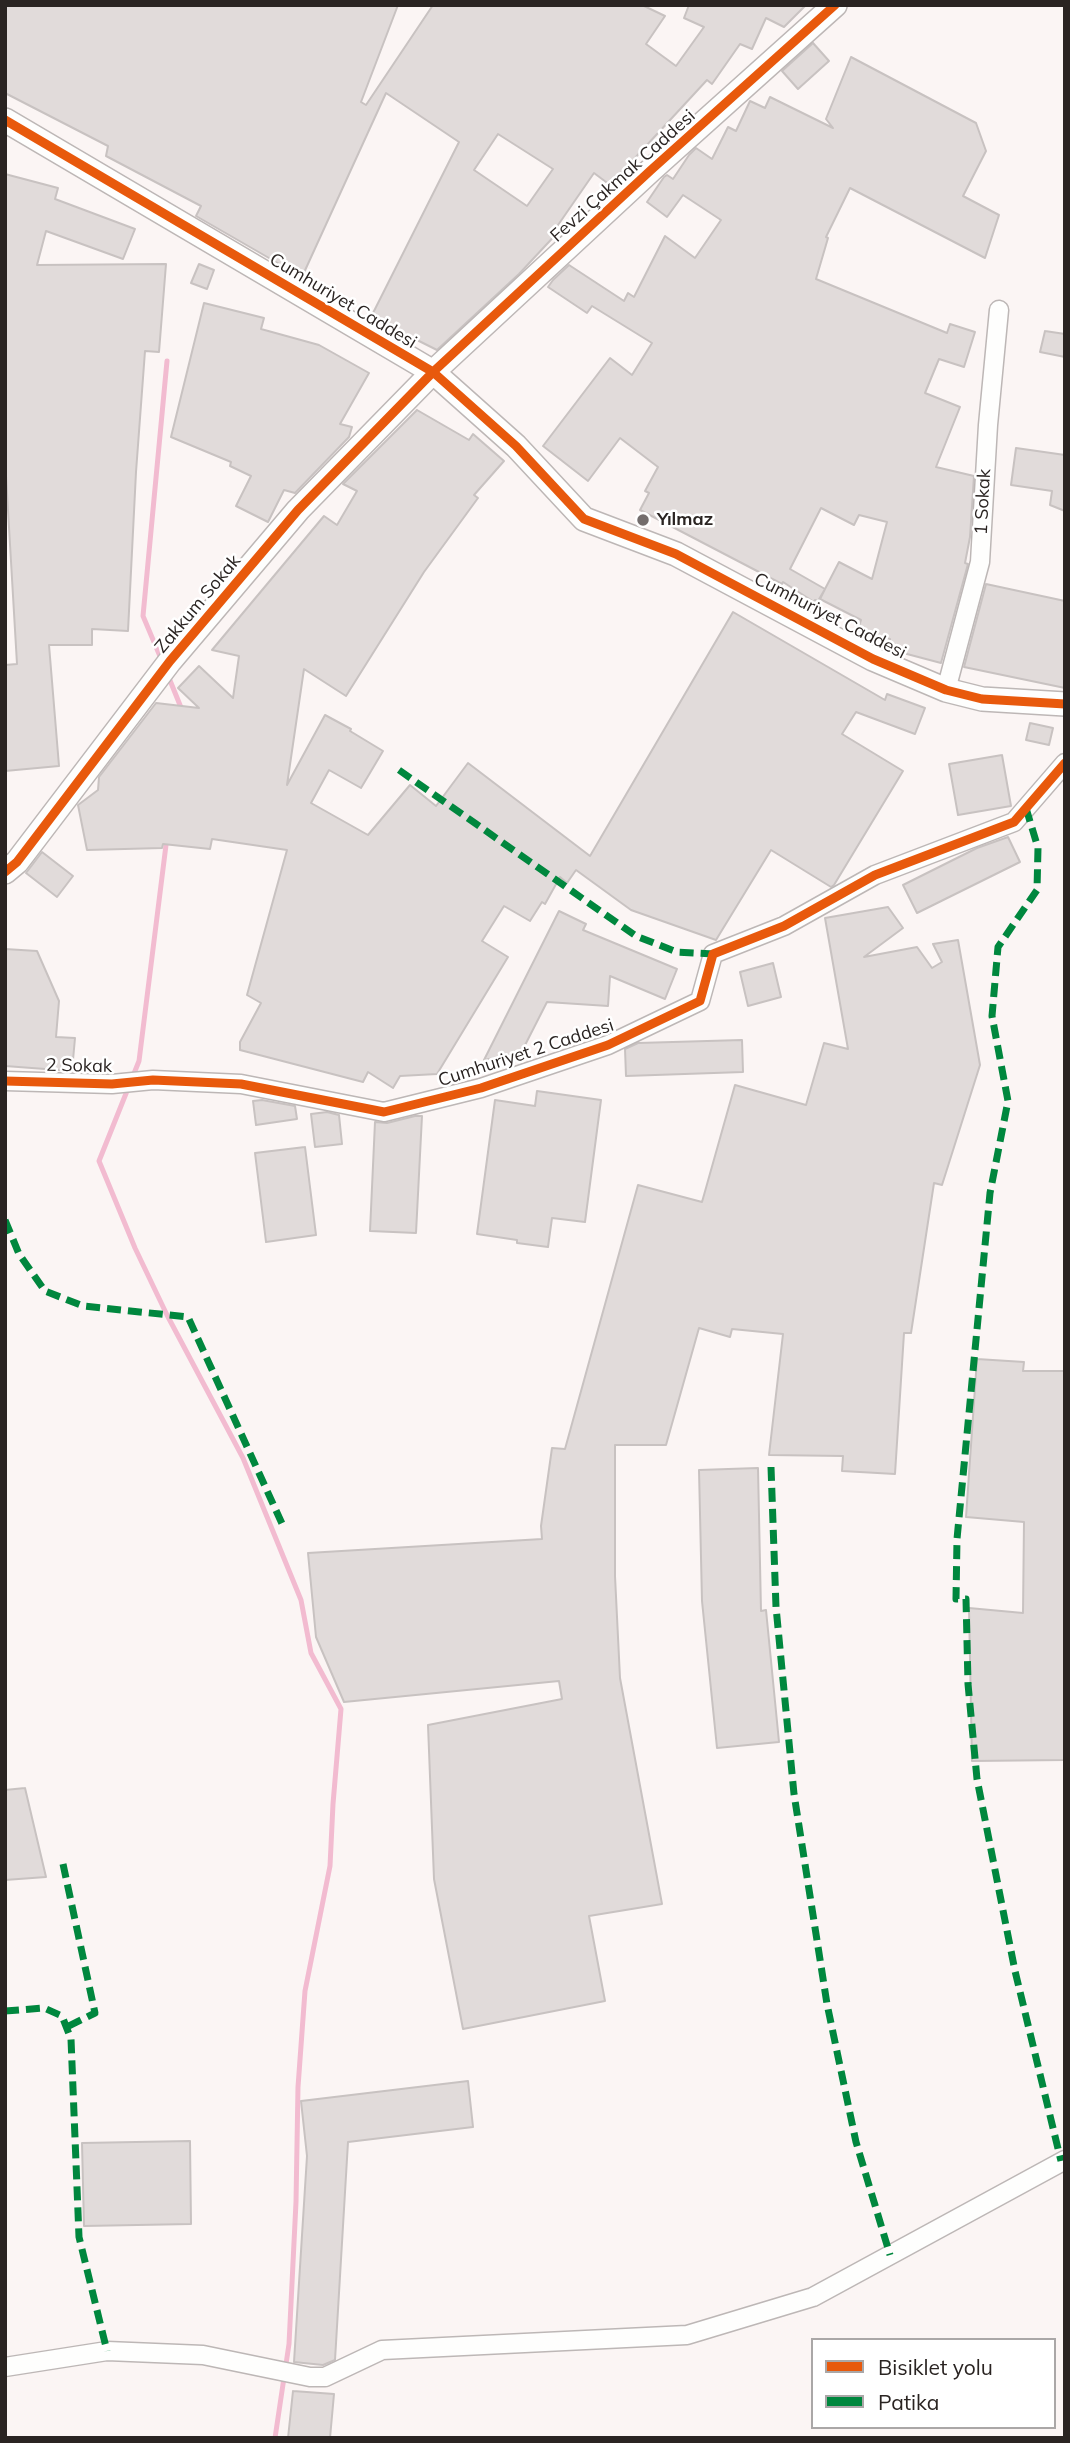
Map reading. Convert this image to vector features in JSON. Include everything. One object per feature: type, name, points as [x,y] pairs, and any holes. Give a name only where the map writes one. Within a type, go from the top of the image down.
[{"type":"street","name":"Fevzi Çakmak Caddesi","points":[[433,372],[650,170],[835,5]]},
{"type":"street","name":"Cumhuriyet Caddesi","points":[[5,120],[433,372],[516,446],[584,519],[676,554],[873,659],[946,690],[982,699],[1065,704]]},
{"type":"street","name":"1 Sokak","points":[[946,690],[980,562],[988,425],[999,310]]},
{"type":"street","name":"Zakkum Sokak","points":[[5,872],[17,862],[170,661],[298,510],[433,372]]},
{"type":"street","name":"Cumhuriyet 2 Caddesi","points":[[153,1080],[241,1084],[384,1112],[481,1088],[608,1045],[701,1001],[713,954],[784,926],[875,875],[1014,822],[1065,763]]},
{"type":"street","name":"2 Sokak","points":[[5,1081],[111,1084],[153,1080]]},
{"type":"street","points":[[5,2367],[107,2351],[203,2355],[310,2377],[325,2377],[382,2350],[687,2335],[813,2297],[1065,2160]]},
{"type":"building","points":[[5,5],[398,5],[361,102],[366,105],[433,5],[642,5],[665,16],[646,44],[676,66],[704,27],[684,18],[689,5],[806,5],[784,27],[766,18],[752,49],[740,44],[712,84],[707,80],[610,185],[594,173],[556,228],[560,230],[519,274],[437,350],[371,317],[459,142],[386,93],[302,277],[196,216],[201,206],[106,156],[108,146],[5,93]],"holes":[[[498,134],[553,169],[527,206],[474,170]]]},
{"type":"building","points":[[813,43],[829,61],[798,89],[782,71]]},
{"type":"building","points":[[851,57],[976,123],[986,151],[963,196],[999,215],[985,258],[850,188],[826,237],[828,238],[816,279],[947,333],[950,324],[975,332],[964,367],[939,359],[925,393],[960,407],[936,467],[974,476],[970,537],[965,563],[968,564],[941,663],[888,649],[890,639],[858,630],[861,620],[820,599],[825,589],[818,601],[814,602],[783,582],[782,584],[640,510],[649,493],[645,491],[658,467],[620,438],[588,481],[543,446],[610,358],[632,375],[652,343],[592,306],[587,313],[548,287],[553,280],[569,265],[624,301],[628,293],[634,297],[665,236],[695,258],[721,220],[683,195],[667,217],[647,202],[664,177],[667,175],[673,179],[696,148],[712,159],[728,127],[736,131],[750,101],[765,108],[770,97],[833,128],[826,119]],"holes":[[[821,508],[854,525],[859,515],[887,522],[872,579],[839,562],[825,589],[790,569]]]},
{"type":"building","points":[[5,174],[58,188],[55,199],[135,229],[123,259],[46,231],[37,265],[166,264],[159,352],[145,351],[128,631],[92,629],[92,645],[49,645],[59,766],[5,771],[5,665],[17,664],[5,459]]},
{"type":"building","points":[[199,264],[214,270],[207,289],[191,283]]},
{"type":"building","points":[[204,303],[264,318],[261,329],[319,345],[369,373],[340,424],[352,427],[349,437],[295,493],[284,490],[268,522],[236,506],[251,476],[230,466],[231,462],[171,437]]},
{"type":"building","points":[[1045,331],[1065,334],[1065,357],[1040,352]]},
{"type":"building","points":[[417,410],[469,440],[473,434],[504,461],[474,495],[478,498],[424,572],[346,696],[304,669],[287,785],[325,715],[383,751],[361,788],[329,770],[311,803],[368,835],[410,785],[436,806],[468,763],[590,856],[733,612],[885,700],[887,694],[925,708],[915,734],[856,712],[842,734],[903,771],[834,885],[831,887],[771,850],[716,940],[631,910],[576,870],[567,883],[560,877],[545,904],[542,902],[530,921],[504,906],[482,941],[508,957],[437,1074],[400,1076],[393,1088],[368,1072],[363,1082],[240,1050],[240,1042],[261,1003],[247,995],[287,850],[212,839],[210,849],[163,844],[162,848],[87,850],[78,805],[98,790],[99,777],[156,703],[199,708],[178,688],[199,666],[233,698],[239,656],[212,650],[324,516],[337,525],[357,491],[343,484]]},
{"type":"building","points":[[1016,448],[1065,455],[1065,511],[1050,505],[1052,491],[1011,485]]},
{"type":"building","points":[[986,584],[1065,601],[1065,688],[964,667]]},
{"type":"building","points":[[1030,723],[1053,728],[1049,745],[1026,740]]},
{"type":"building","points":[[1002,755],[1011,806],[958,815],[949,764]]},
{"type":"building","points":[[1008,837],[1020,862],[917,913],[903,885],[977,848]]},
{"type":"building","points":[[42,852],[73,876],[57,897],[26,873]]},
{"type":"building","points":[[888,907],[903,928],[864,957],[917,947],[932,968],[942,962],[933,944],[958,940],[980,1065],[942,1185],[934,1183],[911,1333],[904,1333],[895,1474],[842,1471],[843,1456],[769,1455],[783,1334],[732,1329],[730,1337],[699,1328],[666,1445],[615,1445],[615,1576],[620,1678],[662,1904],[589,1916],[605,2001],[463,2029],[434,1879],[428,1725],[562,1699],[559,1681],[344,1702],[316,1637],[308,1553],[542,1539],[541,1526],[552,1448],[565,1449],[638,1185],[702,1202],[735,1085],[806,1105],[824,1043],[848,1049],[825,918]]},
{"type":"building","points":[[559,911],[586,924],[583,930],[677,969],[665,999],[610,976],[608,1006],[547,1002],[521,1053],[484,1060]]},
{"type":"building","points":[[5,949],[37,951],[59,1001],[56,1037],[75,1038],[72,1071],[5,1066]]},
{"type":"building","points":[[773,963],[781,997],[748,1006],[740,972]]},
{"type":"building","points":[[742,1040],[743,1072],[626,1076],[625,1049],[638,1043]]},
{"type":"building","points":[[537,1091],[601,1100],[585,1222],[552,1218],[548,1247],[477,1234],[495,1100],[535,1106]]},
{"type":"building","points":[[253,1101],[295,1106],[297,1119],[256,1125]]},
{"type":"building","points":[[327,1112],[339,1115],[342,1144],[315,1147],[311,1114]]},
{"type":"building","points":[[422,1116],[416,1233],[370,1231],[375,1122],[387,1123]]},
{"type":"building","points":[[305,1147],[316,1235],[266,1242],[255,1153]]},
{"type":"building","points":[[977,1359],[1024,1362],[1023,1371],[1065,1371],[1065,1760],[972,1761],[969,1608],[1023,1613],[1024,1522],[966,1517]]},
{"type":"building","points":[[758,1468],[761,1611],[766,1610],[779,1742],[717,1748],[702,1601],[699,1470]]},
{"type":"building","points":[[25,1788],[46,1877],[5,1880],[5,1790]]},
{"type":"building","points":[[468,2081],[473,2127],[348,2142],[335,2360],[323,2365],[294,2362],[307,2156],[301,2101]]},
{"type":"building","points":[[190,2141],[191,2224],[84,2226],[82,2143]]},
{"type":"building","points":[[293,2391],[334,2394],[330,2438],[288,2438]]},
{"type":"waterway","points":[[162,661],[143,616],[167,361]]},
{"type":"waterway","points":[[167,673],[182,710]]},
{"type":"waterway","points":[[167,837],[139,1061],[99,1161],[135,1248],[167,1315],[243,1458],[301,1600],[311,1653],[341,1709],[330,1866],[305,1991],[298,2087],[289,2344],[275,2438]]},
{"type":"marked path","points":[[399,770],[636,936],[677,952],[713,954]]},
{"type":"marked path","points":[[1026,808],[1038,848],[1037,890],[998,947],[992,1016],[1008,1101],[990,1193],[957,1539],[956,1599],[966,1599],[968,1684],[977,1779],[1015,1971],[1061,2161]]},
{"type":"marked path","points":[[5,1220],[19,1254],[45,1291],[83,1306],[188,1317],[284,1528]]},
{"type":"marked path","points":[[771,1467],[776,1607],[794,1794],[827,2004],[856,2142],[890,2255]]},
{"type":"marked path","points":[[63,1864],[95,2013],[67,2027]]},
{"type":"marked path","points":[[5,2011],[44,2008],[62,2016],[71,2039],[79,2237],[107,2351]]},
{"type":"cycle path","points":[[5,872],[17,862],[170,661],[298,510],[433,372],[651,170],[835,5]]},
{"type":"cycle path","points":[[5,120],[433,372],[516,446],[584,519],[676,554],[873,659],[946,690],[982,699],[1065,704]]},
{"type":"cycle path","points":[[5,1081],[112,1084],[153,1080],[241,1084],[384,1112],[481,1088],[608,1045],[700,1001],[713,954],[784,926],[875,875],[1014,822],[1065,763]]},
{"type":"place","name":"Yılmaz","points":[[643,520]]}]
